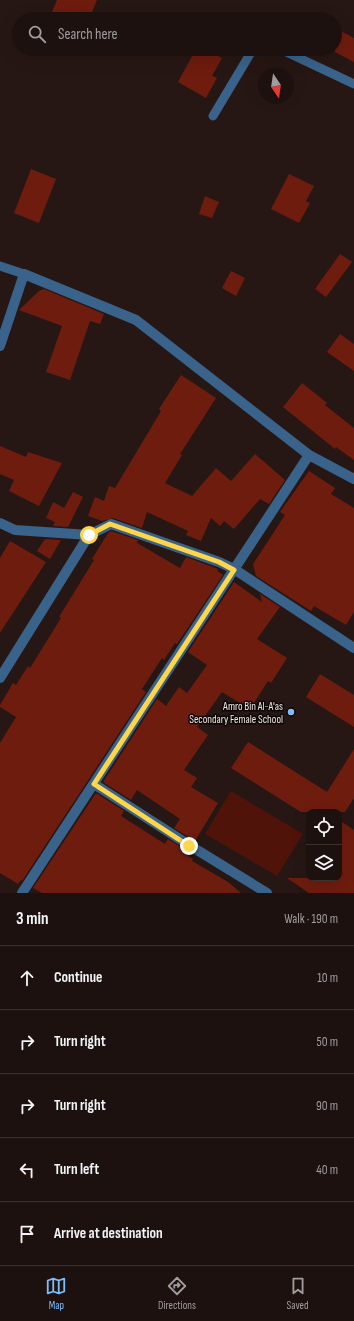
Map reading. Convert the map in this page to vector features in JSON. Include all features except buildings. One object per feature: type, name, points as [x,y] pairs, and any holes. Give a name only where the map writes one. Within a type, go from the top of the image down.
[{"type":"street","points":[[0,346],[24,274],[136,320],[309,455],[354,479]]},
{"type":"street","points":[[22,893],[309,455]]},
{"type":"street","points":[[0,523],[14,530],[89,535]]},
{"type":"street","points":[[1,676],[89,535],[110,524],[219,562],[234,570],[354,648]]},
{"type":"street","points":[[94,784],[189,846],[267,893]]},
{"type":"lane","points":[[213,116],[248,56]]},
{"type":"lane","points":[[295,56],[354,84]]},
{"type":"lane","points":[[0,266],[24,274]]},
{"type":"shaded area","points":[[231,791],[303,834],[277,876],[205,834]]},
{"type":"place","name":"Amro Bin Al-A'as Secondary Female School","points":[[291,712]]},
{"type":"route","points":[[89,535],[110,524],[219,562],[234,570],[154,690],[94,784],[189,846]]}]
